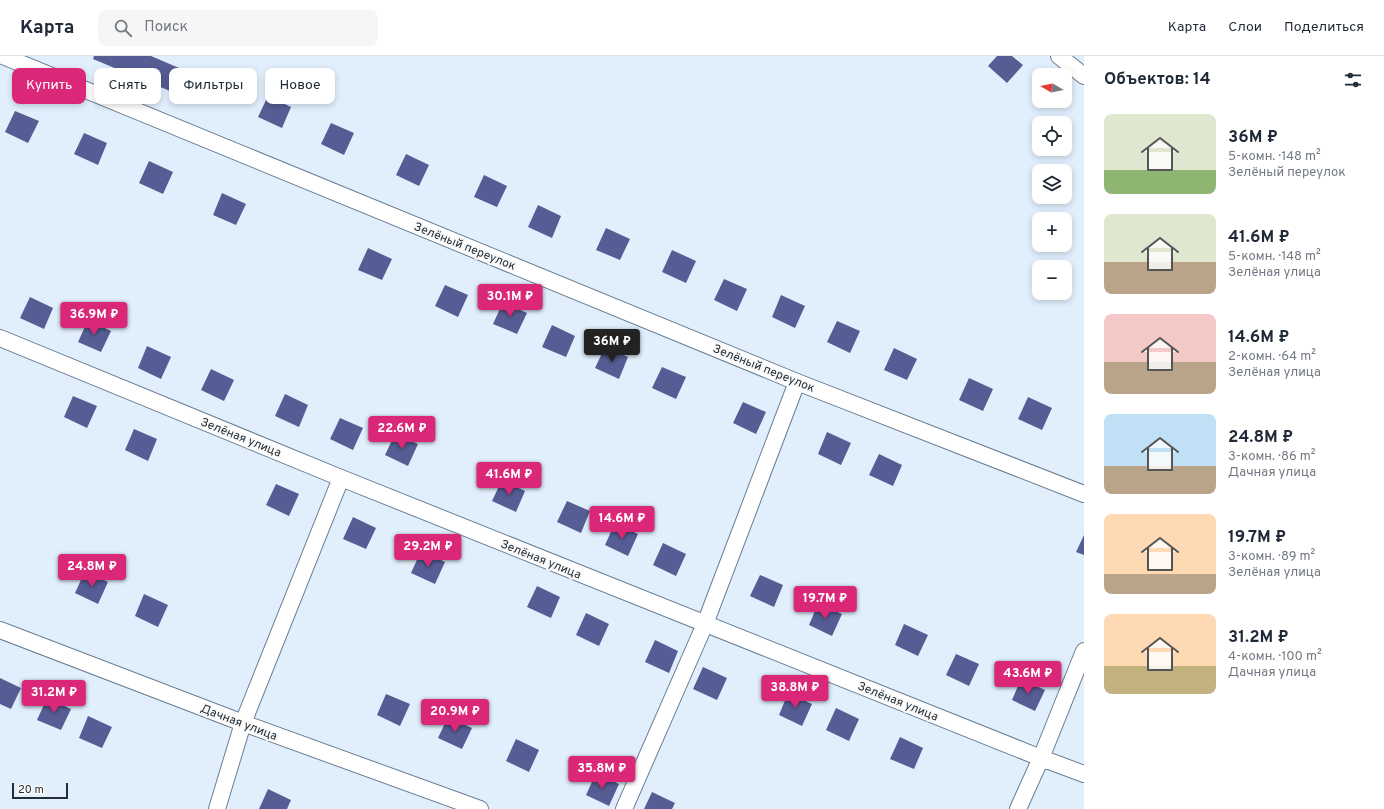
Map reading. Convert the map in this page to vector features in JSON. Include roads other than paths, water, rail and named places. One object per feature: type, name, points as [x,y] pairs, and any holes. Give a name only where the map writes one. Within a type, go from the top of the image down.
[{"type":"street","name":"Зелёный переулок","points":[[3,56],[797,382],[1084,494]]},
{"type":"street","points":[[1059,56],[1084,76]]},
{"type":"street","name":"Зелёная улица","points":[[0,338],[340,478],[1084,774]]},
{"type":"street","points":[[624,809],[705,624],[797,382]]},
{"type":"street","points":[[217,809],[243,723],[340,478]]},
{"type":"street","name":"Дачная улица","points":[[0,630],[243,723],[480,809]]},
{"type":"street","points":[[1018,809],[1041,758],[1084,651]]}]
